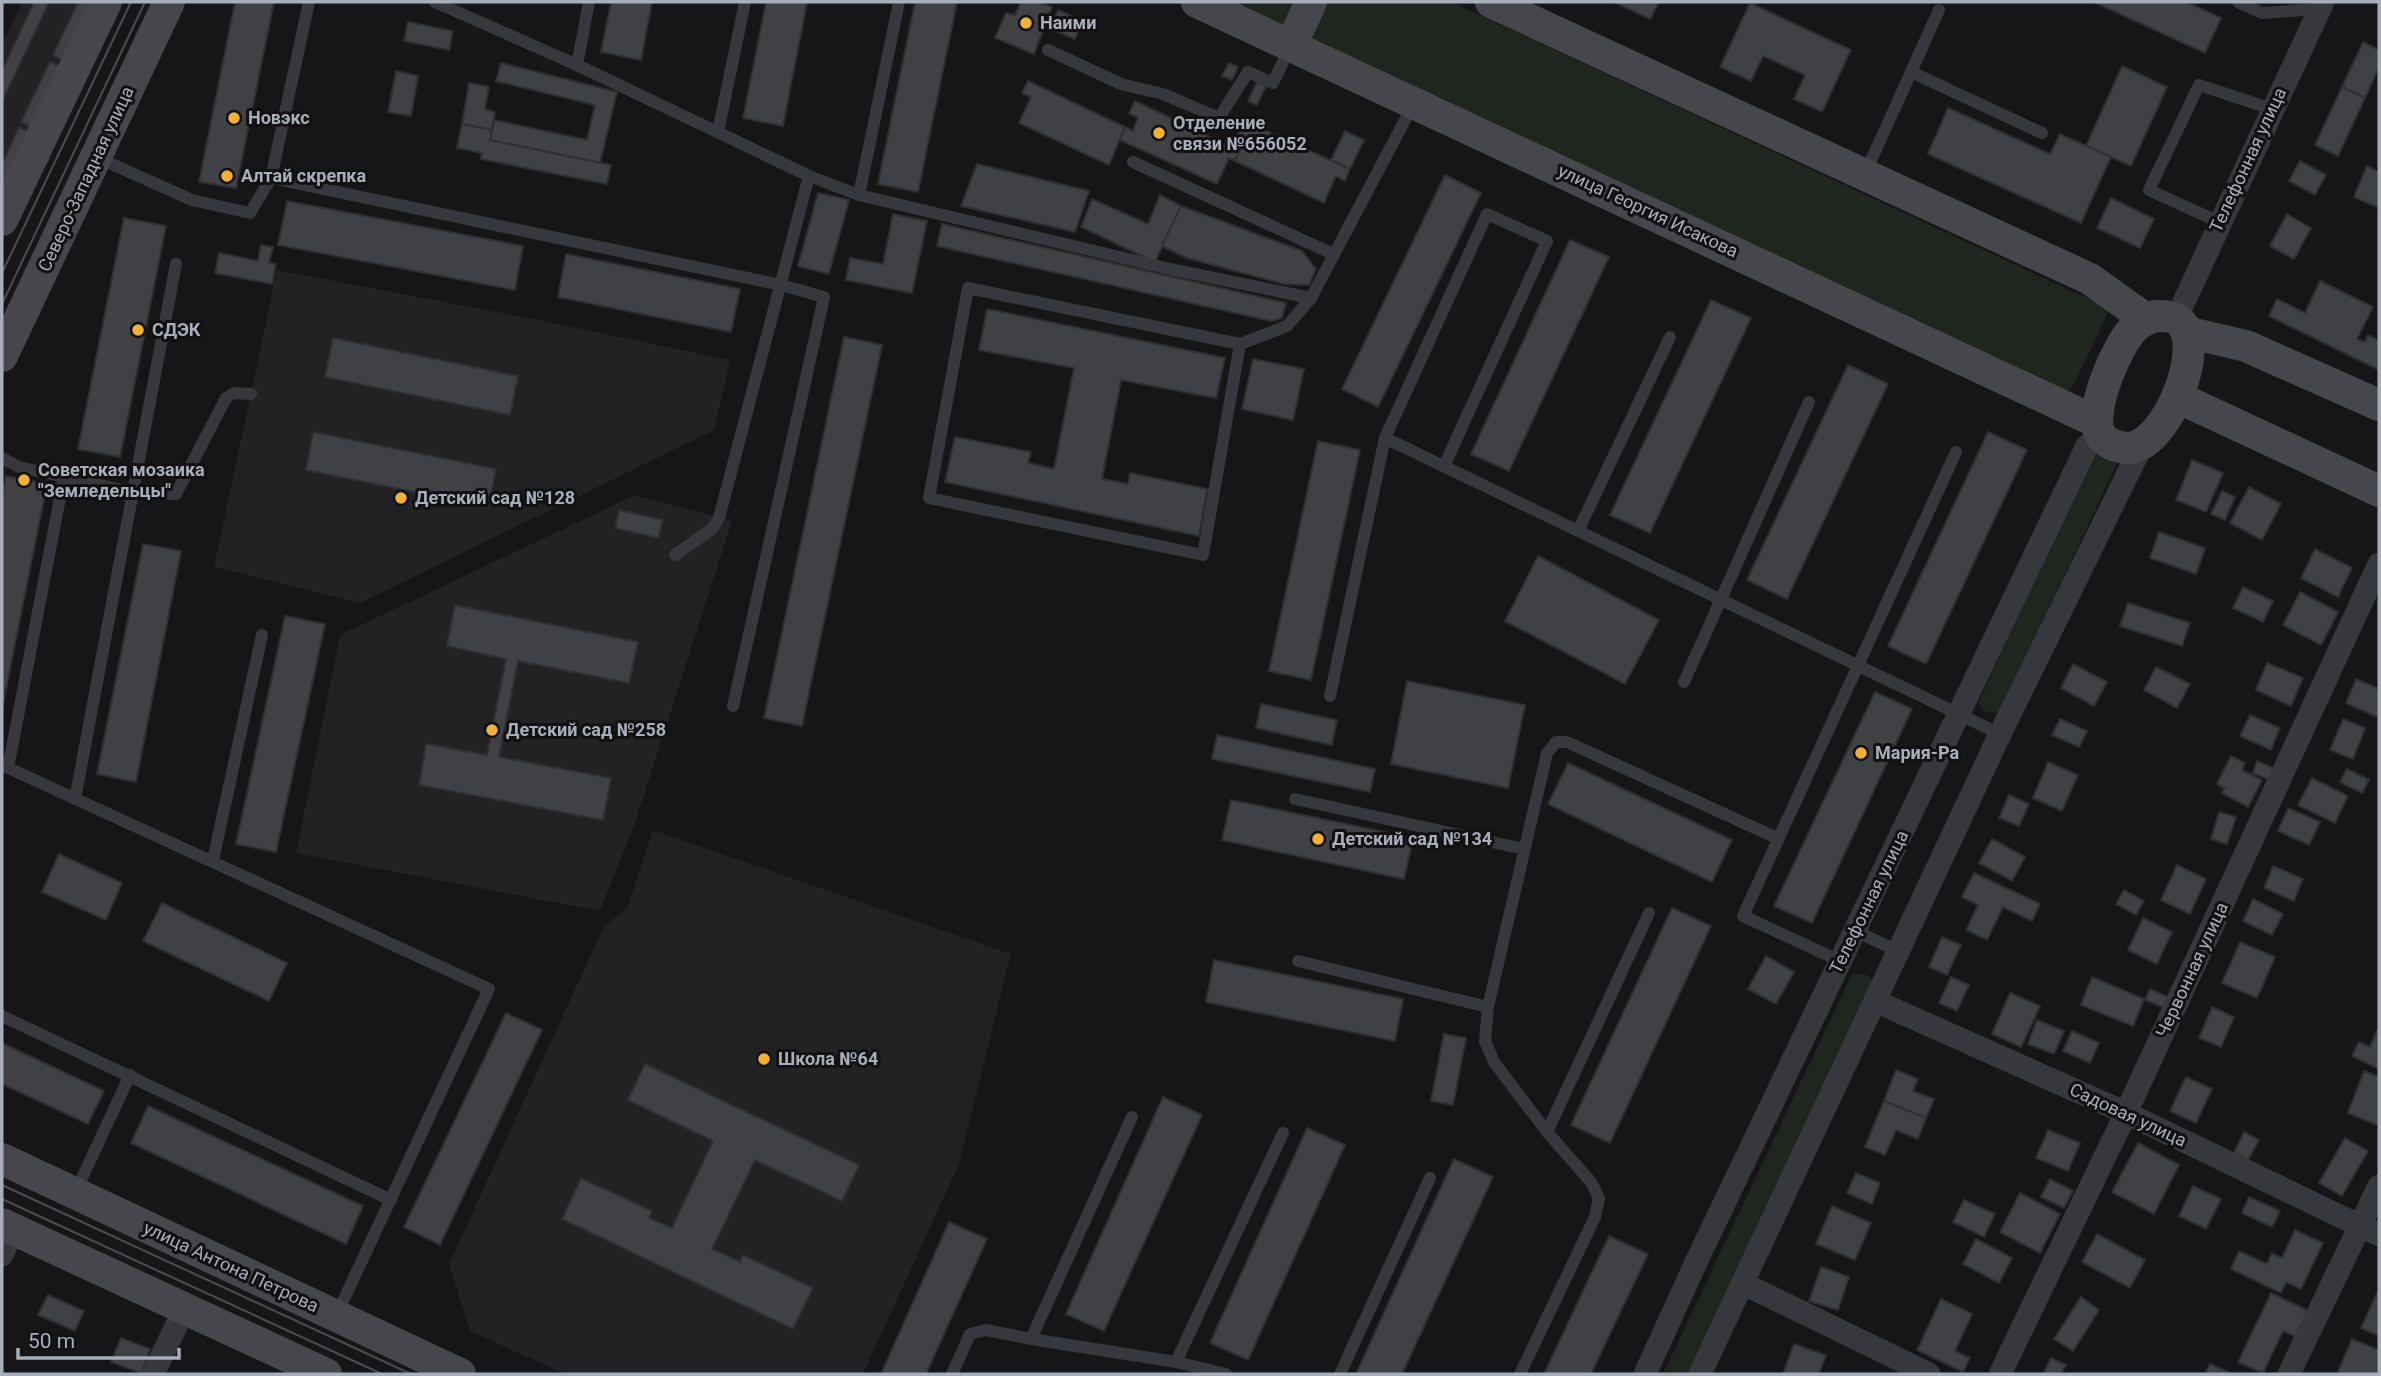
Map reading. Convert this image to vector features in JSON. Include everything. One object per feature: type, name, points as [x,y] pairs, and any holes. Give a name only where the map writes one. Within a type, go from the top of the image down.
[{"type":"street","points":[[2,220],[106,2]]},
{"type":"street","name":"Северо-Западная улица","points":[[2,356],[169,2]]},
{"type":"street","name":"улица Георгия Исакова","points":[[1197,2],[1415,102],[2099,429],[2119,447],[2142,445]]},
{"type":"street","points":[[1291,44],[1311,2]]},
{"type":"street","points":[[1491,2],[2090,279],[2170,323],[2246,346],[2379,405]]},
{"type":"street","name":"Телефонная улица","points":[[2170,323],[2272,109],[2315,4]]},
{"type":"street","points":[[2099,429],[2100,400],[2114,361],[2135,327],[2170,323]]},
{"type":"street","points":[[1700,1374],[2000,734],[2142,445],[2156,434],[2177,397],[2187,368],[2188,348],[2170,323]]},
{"type":"street","points":[[2177,397],[2379,491]]},
{"type":"street","name":"Телефонная улица","points":[[1645,1374],[2087,446],[2099,429]]},
{"type":"street","name":"Червонная улица","points":[[2000,1374],[2126,1113],[2379,564]]},
{"type":"street","name":"Садовая улица","points":[[1875,1001],[2126,1113],[2370,1230]]},
{"type":"street","name":"улица Антона Петрова","points":[[2,1160],[460,1374]]},
{"type":"street","points":[[2289,1374],[2370,1230],[2379,1186]]},
{"type":"street","points":[[6,1236],[185,1308],[326,1374]]},
{"type":"street","points":[[1744,1284],[1929,1374]]},
{"type":"street","points":[[153,1374],[185,1308]]},
{"type":"lane","points":[[96,156],[192,200],[250,213],[271,178],[309,2]]},
{"type":"lane","points":[[577,65],[589,2]]},
{"type":"lane","points":[[718,132],[745,2]]},
{"type":"lane","points":[[859,195],[899,2]]},
{"type":"lane","points":[[2238,2],[2262,13],[2315,4]]},
{"type":"lane","points":[[440,3],[809,176],[859,195],[1170,269],[1311,298]]},
{"type":"lane","points":[[1864,174],[1939,10]]},
{"type":"lane","points":[[1048,50],[1121,84],[1163,94],[1219,118],[1248,72],[1273,83],[1291,44]]},
{"type":"lane","points":[[1911,72],[2042,133]]},
{"type":"lane","points":[[2219,222],[2149,190],[2199,85],[2272,109]]},
{"type":"lane","points":[[1240,344],[1203,555],[929,498],[968,288],[1240,344],[1287,326],[1311,298],[1415,102]]},
{"type":"lane","points":[[1133,162],[1332,254]]},
{"type":"lane","points":[[674,555],[712,529],[719,518],[809,176]]},
{"type":"lane","points":[[271,178],[824,296],[733,706]]},
{"type":"lane","points":[[1329,696],[1385,438],[1486,214],[1547,241],[1444,466]]},
{"type":"lane","points":[[75,799],[176,264]]},
{"type":"lane","points":[[1578,531],[1670,337]]},
{"type":"lane","points":[[2,458],[19,467],[132,492],[176,494],[226,398],[234,393],[251,394]]},
{"type":"lane","points":[[1684,681],[1809,402]]},
{"type":"lane","points":[[1385,438],[2000,734]]},
{"type":"lane","points":[[1840,961],[1743,916],[1956,452]]},
{"type":"lane","points":[[64,477],[5,766],[489,989],[336,1317]]},
{"type":"lane","points":[[213,860],[262,635]]},
{"type":"lane","points":[[1520,1374],[1595,1217],[1599,1198],[1591,1182],[1547,1132],[1494,1062],[1485,1041],[1488,1007],[1547,752],[1556,742],[1567,742],[1779,839]]},
{"type":"lane","points":[[1295,799],[1524,849]]},
{"type":"lane","points":[[1547,1132],[1649,913]]},
{"type":"lane","points":[[1855,931],[1898,951]]},
{"type":"lane","points":[[1298,961],[1488,1007]]},
{"type":"lane","points":[[2,1016],[391,1199]]},
{"type":"lane","points":[[75,1194],[130,1076]]},
{"type":"lane","points":[[1031,1339],[1132,1117]]},
{"type":"lane","points":[[1176,1362],[1283,1133]]},
{"type":"lane","points":[[1340,1374],[1430,1178]]},
{"type":"lane","points":[[952,1374],[970,1334],[986,1330],[1176,1362],[1226,1374]]},
{"type":"shaded area","points":[[22,2],[87,2],[2,186],[2,45]]},
{"type":"shaded area","points":[[1212,2],[1452,2],[2110,309],[2066,400]]},
{"type":"shaded area","name":"Детский сад №128","points":[[277,270],[730,360],[714,430],[360,603],[214,567]]},
{"type":"shaded area","points":[[2097,450],[2119,459],[2001,711],[1988,712],[1979,702]]},
{"type":"shaded area","name":"Детский сад №258","points":[[635,495],[732,521],[634,826],[600,911],[296,853],[340,635]]},
{"type":"shaded area","name":"Школа №64","points":[[653,830],[1011,954],[959,1164],[863,1374],[565,1374],[470,1331],[449,1264],[604,926],[627,909]]},
{"type":"shaded area","points":[[1852,974],[1865,974],[1873,982],[1689,1374],[1663,1374]]},
{"type":"building","points":[[34,2],[49,2],[2,102],[2,71]]},
{"type":"building","points":[[78,2],[90,2],[62,60],[53,55]]},
{"type":"building","points":[[235,2],[274,2],[236,188],[199,182]]},
{"type":"building","points":[[611,2],[652,2],[641,60],[601,52]]},
{"type":"building","points":[[766,2],[807,2],[783,126],[743,118]]},
{"type":"building","points":[[915,2],[957,2],[918,192],[878,184]]},
{"type":"building","points":[[1021,2],[1039,2],[1052,7],[1034,54],[995,38],[1006,13],[1015,15]]},
{"type":"building","points":[[1614,2],[1659,2],[1650,19]]},
{"type":"building","points":[[2094,2],[2187,2],[2221,18],[2205,53]]},
{"type":"building","points":[[1750,3],[1851,50],[1822,112],[1794,99],[1805,75],[1763,56],[1751,81],[1720,67]]},
{"type":"building","points":[[1058,10],[1082,21],[1075,39],[1050,29]]},
{"type":"building","points":[[408,22],[453,31],[449,50],[404,41]]},
{"type":"building","points":[[2363,42],[2379,50],[2379,67],[2365,98],[2342,87]]},
{"type":"building","points":[[50,62],[60,66],[31,127],[21,122]]},
{"type":"building","points":[[501,63],[617,92],[600,163],[490,140],[494,120],[587,140],[595,105],[496,81]]},
{"type":"building","points":[[1229,63],[1238,67],[1232,80],[1222,76]]},
{"type":"building","points":[[2122,66],[2167,87],[2131,166],[2086,146]]},
{"type":"building","points":[[396,71],[418,76],[411,116],[388,112]]},
{"type":"building","points":[[1028,81],[1125,127],[1109,165],[1019,123],[1031,97],[1022,93]]},
{"type":"building","points":[[1257,82],[1266,86],[1257,105],[1248,101]]},
{"type":"building","points":[[469,83],[489,87],[485,109],[495,112],[492,130],[462,124]]},
{"type":"building","points":[[2342,87],[2365,98],[2338,156],[2315,145]]},
{"type":"building","points":[[1135,101],[1240,151],[1235,161],[1229,158],[1217,184],[1120,140],[1125,127],[1133,131],[1138,118],[1129,113]]},
{"type":"building","points":[[1948,108],[2050,154],[2060,134],[2111,157],[2081,223],[1928,154]]},
{"type":"building","points":[[1244,121],[1350,169],[1345,181],[1336,176],[1324,203],[1235,161],[1240,151],[1232,147]]},
{"type":"building","points":[[462,124],[492,130],[490,140],[611,165],[607,184],[481,159],[482,153],[457,148]]},
{"type":"building","points":[[19,127],[28,131],[2,187],[2,164]]},
{"type":"building","points":[[1345,131],[1364,140],[1350,169],[1331,160]]},
{"type":"building","points":[[2300,161],[2326,175],[2315,195],[2289,181]]},
{"type":"building","points":[[977,164],[1089,191],[1075,232],[961,206]]},
{"type":"building","points":[[2367,166],[2379,172],[2379,208],[2354,197]]},
{"type":"building","points":[[1445,175],[1481,193],[1378,407],[1342,389]]},
{"type":"building","points":[[818,193],[849,200],[829,274],[798,266]]},
{"type":"building","points":[[1160,195],[1181,206],[1155,262],[1081,227],[1092,199],[1148,224]]},
{"type":"building","points":[[2111,198],[2154,219],[2140,248],[2097,228]]},
{"type":"building","points":[[287,201],[523,246],[515,290],[278,245]]},
{"type":"building","points":[[1181,206],[1302,251],[1316,269],[1309,285],[1284,284],[1187,258],[1162,246]]},
{"type":"building","points":[[893,214],[927,221],[912,293],[846,280],[850,258],[883,264]]},
{"type":"building","points":[[2287,214],[2311,228],[2294,259],[2270,246]]},
{"type":"building","points":[[124,218],[166,226],[120,457],[78,449]]},
{"type":"building","points":[[942,224],[1286,303],[1282,318],[1271,321],[937,246]]},
{"type":"building","points":[[1570,240],[1609,257],[1509,471],[1471,454]]},
{"type":"building","points":[[261,245],[273,247],[269,263],[276,264],[272,284],[215,273],[219,253],[258,261]]},
{"type":"building","points":[[566,254],[740,289],[731,332],[558,297]]},
{"type":"building","points":[[2320,281],[2373,307],[2357,339],[2365,342],[2368,335],[2379,340],[2379,370],[2269,316],[2277,299],[2305,313]]},
{"type":"building","points":[[1711,300],[1751,318],[1650,533],[1610,515]]},
{"type":"building","points":[[987,309],[1225,358],[1216,398],[1121,380],[1102,479],[1128,484],[1130,473],[1207,489],[1199,536],[945,482],[955,437],[1031,452],[1028,463],[1054,469],[1074,368],[979,350]]},
{"type":"building","points":[[844,337],[882,345],[802,726],[764,718]]},
{"type":"building","points":[[333,338],[518,376],[510,415],[325,377]]},
{"type":"building","points":[[1253,359],[1304,369],[1293,420],[1242,409]]},
{"type":"building","points":[[1848,365],[1888,384],[1787,599],[1747,580]]},
{"type":"building","points":[[313,432],[496,469],[488,507],[306,470]]},
{"type":"building","points":[[1988,432],[2027,450],[1926,664],[1888,646]]},
{"type":"building","points":[[1318,441],[1360,450],[1311,680],[1269,671]]},
{"type":"building","points":[[2192,460],[2223,473],[2206,512],[2176,500]]},
{"type":"building","points":[[6,476],[47,484],[2,709],[2,497]]},
{"type":"building","points":[[2249,487],[2281,504],[2262,540],[2230,523]]},
{"type":"building","points":[[2222,491],[2235,497],[2225,520],[2211,514]]},
{"type":"building","points":[[619,510],[663,520],[658,538],[615,528]]},
{"type":"building","points":[[2159,532],[2205,548],[2196,574],[2150,558]]},
{"type":"building","points":[[143,544],[181,551],[136,782],[97,774]]},
{"type":"building","points":[[2315,549],[2352,568],[2338,597],[2301,578]]},
{"type":"building","points":[[1538,556],[1659,620],[1625,684],[1505,621]]},
{"type":"building","points":[[2243,587],[2273,601],[2263,622],[2233,608]]},
{"type":"building","points":[[2300,592],[2338,612],[2321,645],[2283,625]]},
{"type":"building","points":[[2128,603],[2190,623],[2182,646],[2120,626]]},
{"type":"building","points":[[455,605],[638,642],[629,683],[518,661],[499,757],[611,778],[603,820],[419,785],[426,744],[487,755],[506,659],[447,646]]},
{"type":"building","points":[[285,616],[325,624],[276,852],[236,844]]},
{"type":"building","points":[[2267,663],[2303,678],[2291,706],[2256,690]]},
{"type":"building","points":[[2073,664],[2107,682],[2094,706],[2061,688]]},
{"type":"building","points":[[2156,667],[2190,684],[2177,708],[2144,690]]},
{"type":"building","points":[[2356,679],[2379,689],[2379,718],[2346,703]]},
{"type":"building","points":[[1407,681],[1525,705],[1508,788],[1391,764]]},
{"type":"building","points":[[1875,692],[1912,709],[1812,923],[1774,906]]},
{"type":"building","points":[[1261,704],[1337,720],[1332,745],[1256,728]]},
{"type":"building","points":[[2250,715],[2280,728],[2271,750],[2240,736]]},
{"type":"building","points":[[2060,719],[2087,731],[2079,747],[2052,735]]},
{"type":"building","points":[[2343,719],[2365,728],[2353,759],[2330,750]]},
{"type":"building","points":[[1217,735],[1375,769],[1370,792],[1212,759]]},
{"type":"building","points":[[2231,756],[2245,763],[2242,770],[2262,780],[2248,807],[2222,793],[2225,788],[2217,784]]},
{"type":"building","points":[[2257,761],[2277,770],[2273,781],[2253,773]]},
{"type":"building","points":[[2048,762],[2078,775],[2062,811],[2033,798]]},
{"type":"building","points":[[1568,763],[1732,840],[1712,882],[1548,804]]},
{"type":"building","points":[[2347,769],[2369,780],[2362,793],[2340,782]]},
{"type":"building","points":[[2312,778],[2348,796],[2335,823],[2298,805]]},
{"type":"building","points":[[2009,795],[2029,804],[2019,826],[1999,818]]},
{"type":"building","name":"Детский сад №134","points":[[1231,800],[1413,838],[1404,879],[1222,840]]},
{"type":"building","points":[[2288,808],[2320,822],[2309,845],[2278,831]]},
{"type":"building","points":[[2219,812],[2236,817],[2227,844],[2211,839]]},
{"type":"building","points":[[1992,839],[2025,857],[2012,881],[1979,863]]},
{"type":"building","points":[[59,854],[122,883],[106,920],[42,892]]},
{"type":"building","points":[[2177,865],[2206,879],[2190,914],[2161,900]]},
{"type":"building","points":[[2273,866],[2303,879],[2294,901],[2264,888]]},
{"type":"building","points":[[1974,873],[2040,904],[2032,921],[2003,907],[1987,940],[1966,930],[1978,905],[1962,897]]},
{"type":"building","points":[[2124,890],[2144,901],[2136,915],[2116,904]]},
{"type":"building","points":[[2253,899],[2283,914],[2272,935],[2243,921]]},
{"type":"building","points":[[162,903],[287,963],[269,1001],[143,941]]},
{"type":"building","points":[[1672,908],[1711,926],[1610,1143],[1571,1125]]},
{"type":"building","points":[[2143,918],[2172,932],[2157,964],[2128,950]]},
{"type":"building","points":[[1942,937],[1961,945],[1947,975],[1929,967]]},
{"type":"building","points":[[2240,942],[2275,957],[2257,998],[2222,983]]},
{"type":"building","points":[[1766,956],[1794,972],[1776,1004],[1748,989]]},
{"type":"building","points":[[1214,960],[1403,999],[1395,1041],[1206,1002]]},
{"type":"building","points":[[1951,977],[1969,985],[1957,1011],[1939,1003]]},
{"type":"building","points":[[2092,977],[2144,999],[2133,1026],[2081,1005]]},
{"type":"building","points":[[2150,989],[2170,998],[2165,1008],[2145,1000]]},
{"type":"building","points":[[2010,993],[2040,1006],[2021,1047],[1992,1034]]},
{"type":"building","points":[[2212,1007],[2234,1017],[2221,1047],[2199,1038]]},
{"type":"building","points":[[506,1013],[542,1030],[440,1245],[404,1227]]},
{"type":"building","points":[[2037,1020],[2064,1031],[2054,1054],[2028,1044]]},
{"type":"building","points":[[2379,1026],[2379,1069],[2352,1056],[2359,1042],[2370,1047]]},
{"type":"building","points":[[2072,1031],[2099,1043],[2090,1063],[2063,1051]]},
{"type":"building","points":[[1444,1034],[1466,1038],[1453,1105],[1431,1101]]},
{"type":"building","points":[[2,1043],[104,1091],[88,1124],[2,1084]]},
{"type":"building","points":[[645,1064],[859,1165],[842,1201],[755,1160],[712,1249],[740,1262],[743,1255],[813,1288],[793,1329],[562,1219],[581,1178],[652,1211],[649,1218],[672,1228],[713,1141],[628,1100]]},
{"type":"building","points":[[1896,1070],[1918,1079],[1913,1091],[1934,1099],[1926,1118],[1884,1101]]},
{"type":"building","points":[[2364,1071],[2379,1077],[2379,1126],[2348,1113]]},
{"type":"building","points":[[2186,1077],[2212,1089],[2196,1123],[2170,1111]]},
{"type":"building","points":[[1163,1097],[1202,1115],[1104,1331],[1066,1314]]},
{"type":"building","points":[[1884,1101],[1926,1118],[1918,1139],[1896,1130],[1885,1155],[1865,1147]]},
{"type":"building","points":[[148,1106],[363,1206],[346,1244],[131,1143]]},
{"type":"building","points":[[1307,1128],[1345,1145],[1248,1360],[1210,1343]]},
{"type":"building","points":[[2048,1130],[2080,1143],[2068,1171],[2036,1158]]},
{"type":"building","points":[[2244,1132],[2259,1140],[2248,1160],[2234,1153]]},
{"type":"building","points":[[2345,1138],[2368,1151],[2342,1196],[2319,1183]]},
{"type":"building","points":[[2138,1143],[2179,1165],[2154,1214],[2112,1192]]},
{"type":"building","points":[[1454,1159],[1493,1177],[1402,1374],[1356,1374]]},
{"type":"building","points":[[1856,1173],[1880,1183],[1872,1204],[1847,1193]]},
{"type":"building","points":[[2050,1179],[2073,1191],[2064,1208],[2041,1197]]},
{"type":"building","points":[[2193,1186],[2221,1199],[2206,1229],[2179,1216]]},
{"type":"building","points":[[2020,1193],[2060,1214],[2040,1253],[2000,1232]]},
{"type":"building","points":[[2249,1197],[2280,1211],[2272,1227],[2242,1213]]},
{"type":"building","points":[[1964,1200],[1995,1214],[1984,1237],[1953,1222]]},
{"type":"building","points":[[1832,1206],[1871,1223],[1855,1260],[1816,1244]]},
{"type":"building","points":[[949,1222],[987,1239],[926,1374],[881,1374]]},
{"type":"building","points":[[2295,1230],[2323,1243],[2301,1289],[2286,1282],[2281,1293],[2231,1269],[2239,1251],[2267,1264],[2272,1253],[2282,1258]]},
{"type":"building","points":[[2097,1234],[2145,1260],[2130,1288],[2082,1262]]},
{"type":"building","points":[[1609,1236],[1648,1254],[1591,1374],[1544,1374]]},
{"type":"building","points":[[1976,1239],[2012,1258],[1999,1283],[1963,1264]]},
{"type":"building","points":[[1821,1267],[1849,1277],[1838,1310],[1809,1301]]},
{"type":"building","points":[[2379,1289],[2379,1336],[2361,1328]]},
{"type":"building","points":[[2271,1293],[2309,1311],[2296,1337],[2283,1331],[2263,1373],[2238,1362]]},
{"type":"building","points":[[48,1295],[84,1311],[75,1331],[38,1315]]},
{"type":"building","points":[[2081,1297],[2099,1310],[2073,1351],[2054,1339]]},
{"type":"building","points":[[1941,1299],[1972,1314],[1955,1351],[1970,1358],[1963,1372],[1917,1350]]},
{"type":"building","points":[[121,1338],[150,1349],[141,1373],[111,1362]]},
{"type":"building","points":[[2352,1339],[2379,1350],[2378,1374],[2337,1374]]},
{"type":"building","points":[[1794,1344],[1826,1355],[1819,1374],[1783,1374]]},
{"type":"building","points":[[2051,1358],[2066,1365],[2061,1374],[2043,1374]]},
{"type":"building","points":[[2210,1364],[2233,1374],[2205,1374]]},
{"type":"tram line","points":[[2,273],[131,2]]},
{"type":"tram line","points":[[2,304],[145,2]]},
{"type":"tram line","points":[[2,1185],[411,1374]]},
{"type":"tram line","points":[[2,1199],[382,1374]]},
{"type":"place","name":"Наими","points":[[1026,23]]},
{"type":"place","name":"Новэкс","points":[[234,118]]},
{"type":"place","name":"Отделение связи №656052","points":[[1159,133]]},
{"type":"place","name":"Алтай скрепка","points":[[227,176]]},
{"type":"place","name":"СДЭК","points":[[138,330]]},
{"type":"place","name":"Советская мозаика \"Земледельцы\"","points":[[24,480]]},
{"type":"place","name":"Детский сад №128","points":[[401,498]]},
{"type":"place","name":"Детский сад №258","points":[[492,730]]},
{"type":"place","name":"Мария-Ра","points":[[1861,753]]},
{"type":"place","name":"Детский сад №134","points":[[1318,839]]},
{"type":"place","name":"Школа №64","points":[[764,1059]]}]
